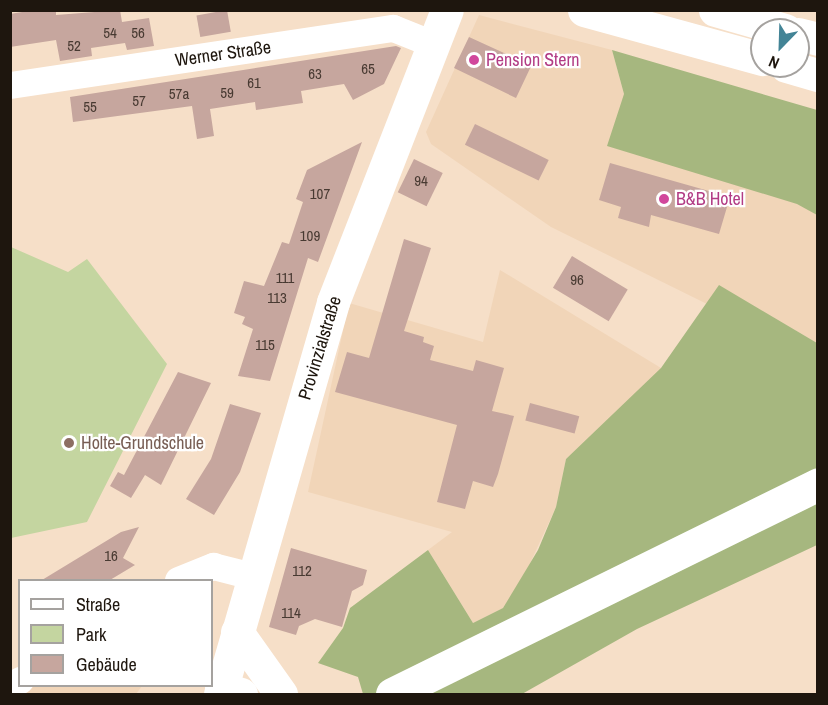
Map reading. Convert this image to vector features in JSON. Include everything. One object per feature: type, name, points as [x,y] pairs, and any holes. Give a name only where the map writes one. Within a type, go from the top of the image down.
[{"type":"main road","name":"Provinzialstraße","points":[[228,692],[237,632],[252,576],[333,302],[447,10]]},
{"type":"main road","points":[[584,10],[750,56]]},
{"type":"main road","points":[[715,10],[750,20]]},
{"type":"main road","points":[[392,694],[818,484]]},
{"type":"main road","points":[[237,632],[281,694]]},
{"type":"street","name":"Werner Straße","points":[[10,85],[393,28],[433,44]]},
{"type":"street","points":[[180,579],[213,566],[252,576]]},
{"type":"shaded area","points":[[479,15],[612,50],[624,94],[817,215],[817,343],[719,286],[707,304],[551,227],[431,144],[426,132]]},
{"type":"shaded area","points":[[500,270],[661,368],[685,395],[591,438],[566,459],[556,507],[521,583],[503,608],[473,623],[428,550],[452,532],[308,492],[349,303],[483,342]]},
{"type":"shaded area","points":[[33,687],[141,687],[136,694],[21,694]]},
{"type":"green space","points":[[612,50],[817,110],[817,215],[797,204],[607,146],[624,94]]},
{"type":"green space","name":"Holte-Grundschule","points":[[11,247],[68,272],[87,259],[167,364],[87,522],[11,538]]},
{"type":"green space","points":[[719,285],[817,343],[817,545],[637,629],[522,694],[363,694],[358,677],[318,663],[343,628],[350,608],[428,550],[473,623],[503,608],[538,550],[556,507],[566,459],[661,368]]},
{"type":"building","points":[[34,10],[56,10],[56,15],[120,10],[122,22],[149,18],[154,46],[127,50],[125,43],[91,48],[92,56],[60,61],[56,40],[10,47],[10,14]]},
{"type":"building","points":[[227,10],[231,32],[200,37],[196,15]]},
{"type":"building","points":[[469,37],[517,59],[520,53],[534,60],[516,98],[454,68]]},
{"type":"building","points":[[396,46],[401,48],[384,84],[353,100],[344,84],[301,91],[303,103],[256,110],[255,102],[210,109],[214,136],[197,139],[192,106],[73,122],[70,97]]},
{"type":"building","points":[[475,124],[549,160],[539,181],[465,145]]},
{"type":"building","points":[[362,142],[318,262],[308,258],[270,381],[238,376],[253,329],[242,324],[245,317],[234,313],[244,281],[264,286],[282,242],[289,244],[303,202],[296,199],[307,170]]},
{"type":"building","points":[[414,159],[443,173],[427,206],[398,192]]},
{"type":"building","name":"B&B Hotel","points":[[610,163],[730,197],[719,234],[651,215],[649,227],[618,218],[621,207],[599,200]]},
{"type":"building","points":[[404,239],[431,248],[404,331],[424,337],[423,342],[434,346],[430,360],[473,371],[476,360],[504,368],[492,411],[514,416],[498,474],[493,487],[473,481],[465,509],[437,502],[457,425],[335,392],[347,352],[369,358]]},
{"type":"building","points":[[572,256],[628,289],[609,321],[553,288]]},
{"type":"building","points":[[178,372],[211,383],[161,485],[145,475],[131,498],[110,486],[118,472],[124,475]]},
{"type":"building","points":[[530,403],[579,416],[575,434],[525,420]]},
{"type":"building","points":[[230,404],[261,413],[240,472],[214,515],[186,499],[211,459]]},
{"type":"building","points":[[139,527],[123,558],[135,565],[112,579],[44,579],[121,532]]},
{"type":"building","points":[[291,548],[367,570],[363,585],[352,591],[342,627],[315,619],[299,626],[296,635],[269,627]]},
{"type":"place","name":"Pension Stern","points":[[474,60]]},
{"type":"place","name":"B&B Hotel","points":[[664,199]]},
{"type":"place","name":"Holte-Grundschule","points":[[69,443]]}]
